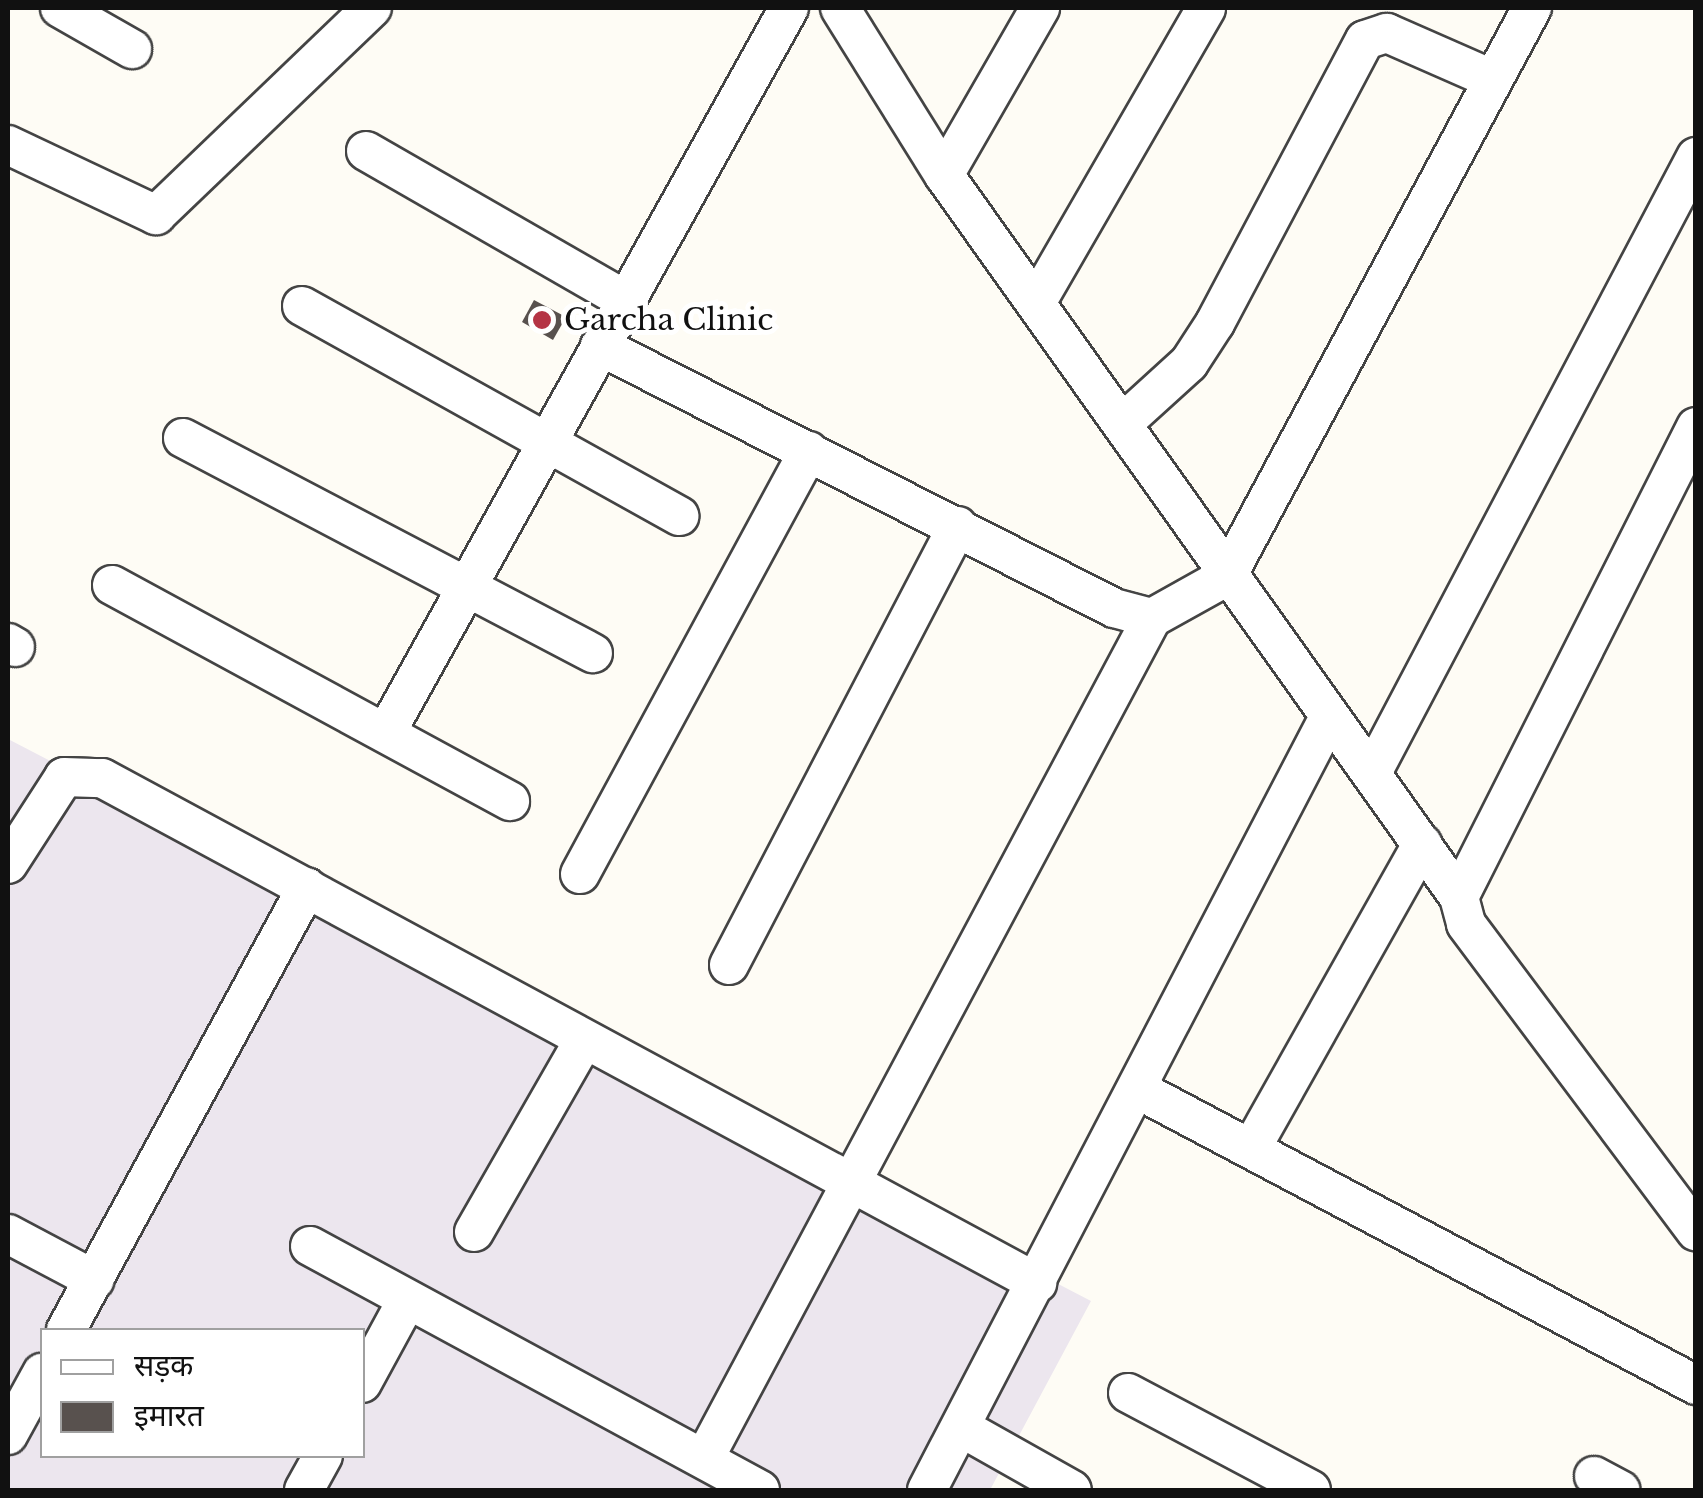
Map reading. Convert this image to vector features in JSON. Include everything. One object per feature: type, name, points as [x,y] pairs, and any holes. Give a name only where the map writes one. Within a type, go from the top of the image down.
[{"type":"street","points":[[60,8],[132,49]]},
{"type":"street","points":[[8,144],[156,215],[372,8]]},
{"type":"street","points":[[388,729],[789,8]]},
{"type":"street","points":[[840,8],[944,176],[1124,423],[1226,576],[1373,771],[1459,898],[1466,924],[1696,1232]]},
{"type":"street","points":[[944,176],[1040,8]]},
{"type":"street","points":[[1036,303],[1206,8]]},
{"type":"street","points":[[310,1246],[731,1479],[854,1183],[1152,618],[1226,576],[1532,8]]},
{"type":"street","points":[[1124,423],[1189,363],[1215,323],[1365,40],[1387,33],[1492,80]]},
{"type":"street","points":[[366,151],[625,300]]},
{"type":"street","points":[[1373,771],[1696,157]]},
{"type":"street","points":[[302,306],[680,516]]},
{"type":"street","points":[[600,346],[1114,608],[1152,618]]},
{"type":"street","points":[[1459,898],[1466,867],[1696,427]]},
{"type":"street","points":[[183,438],[593,654]]},
{"type":"street","points":[[580,874],[809,451]]},
{"type":"street","points":[[728,964],[958,526]]},
{"type":"street","points":[[112,585],[388,729],[510,800]]},
{"type":"street","points":[[926,1490],[1037,1284],[1329,716]]},
{"type":"street","points":[[8,864],[50,790],[82,772],[306,887],[1037,1284]]},
{"type":"street","points":[[1251,1150],[1422,844]]},
{"type":"street","points":[[67,1328],[306,887]]},
{"type":"street","points":[[474,1232],[584,1040]]},
{"type":"street","points":[[1137,1089],[1696,1385]]},
{"type":"street","points":[[8,1234],[94,1280]]},
{"type":"street","points":[[365,1377],[407,1300]]},
{"type":"street","points":[[8,1435],[40,1377]]},
{"type":"street","points":[[1128,1393],[1253,1477],[1311,1490]]},
{"type":"street","points":[[962,1428],[1072,1490]]},
{"type":"shaded area","points":[[8,739],[1091,1301],[990,1490],[8,1490]]},
{"type":"building","points":[[534,300],[566,317],[553,340],[522,322]]},
{"type":"place","name":"Garcha Clinic","points":[[542,320]]}]
